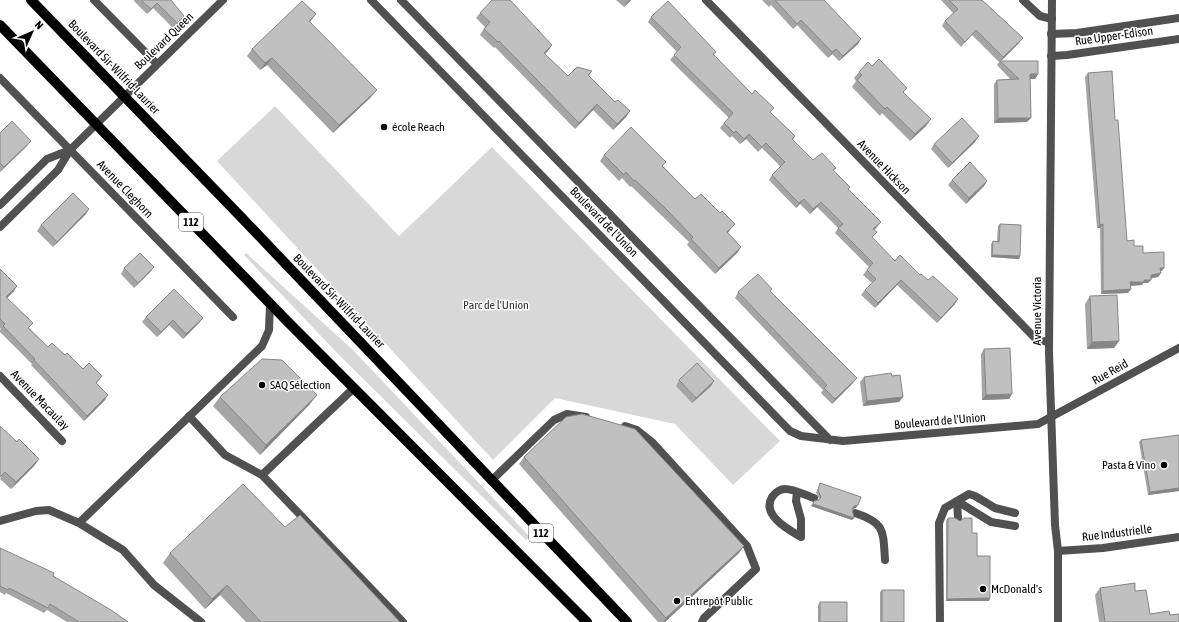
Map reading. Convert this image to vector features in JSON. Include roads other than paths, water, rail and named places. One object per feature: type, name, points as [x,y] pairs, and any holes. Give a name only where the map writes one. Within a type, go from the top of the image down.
[{"type":"main road","name":"Boulevard Sir-Wilfrid-Laurier","points":[[31,0],[343,322],[491,481],[627,622]]},
{"type":"main road","name":"112","points":[[0,25],[270,303],[587,622]]},
{"type":"street","points":[[94,0],[158,64]]},
{"type":"street","name":"Boulevard Queen","points":[[0,227],[58,170],[70,150],[223,0]]},
{"type":"street","name":"Boulevard de l'Union","points":[[371,0],[790,431],[801,436],[843,441],[1038,424],[1052,418]]},
{"type":"street","name":"Boulevard de l'Union","points":[[400,0],[830,440]]},
{"type":"street","name":"Avenue Hickson","points":[[706,0],[1034,338],[1040,342],[1049,342]]},
{"type":"street","points":[[1023,0],[1040,16],[1052,19]]},
{"type":"street","name":"Avenue Victoria","points":[[1052,0],[1049,342],[1055,525],[1058,551],[1058,622]]},
{"type":"street","name":"Rue Upper-Edison","points":[[1051,34],[1076,33],[1179,18]]},
{"type":"street","name":"Rue Upper-Edison","points":[[1051,56],[1179,39]]},
{"type":"street","name":"Avenue Cleghorn","points":[[0,78],[233,317]]},
{"type":"street","name":"Boulevard Queen","points":[[0,205],[47,159],[70,150]]},
{"type":"street","points":[[79,523],[258,350],[268,336],[270,303]]},
{"type":"street","name":"Rue Reid","points":[[1052,418],[1179,348]]},
{"type":"street","name":"Avenue Macaulay","points":[[0,376],[62,441]]},
{"type":"street","points":[[262,475],[354,388]]},
{"type":"street","points":[[491,481],[554,420],[561,416],[574,414],[597,420]]},
{"type":"street","points":[[189,416],[225,455],[262,475],[403,622]]},
{"type":"street","points":[[620,425],[637,430],[642,434],[747,546],[756,570],[704,618],[702,622]]},
{"type":"street","points":[[797,492],[796,501],[801,519],[801,537],[785,528],[775,518],[770,508],[771,499],[780,490],[785,489],[797,492],[814,498]]},
{"type":"street","points":[[940,622],[939,523],[944,508],[969,494],[973,494],[995,508],[1015,513]]},
{"type":"street","points":[[957,501],[958,518]]},
{"type":"street","points":[[957,501],[991,522],[1015,526]]},
{"type":"street","points":[[0,521],[36,511],[49,510],[79,523],[123,550],[154,585],[201,622]]},
{"type":"street","points":[[855,513],[873,520],[881,527],[884,536],[885,560]]},
{"type":"street","name":"Rue Industrielle","points":[[1058,551],[1103,548],[1179,537]]},
{"type":"place","name":"école Reach","points":[[384,127]]},
{"type":"place","name":"SAQ Sélection","points":[[262,385]]},
{"type":"place","name":"Pasta & Vino","points":[[1164,465]]},
{"type":"place","name":"McDonald's","points":[[983,589]]},
{"type":"place","name":"Entrepôt Public","points":[[677,601]]},
{"type":"park label","name":"Parc de l'Union","points":[[496,305]]}]
